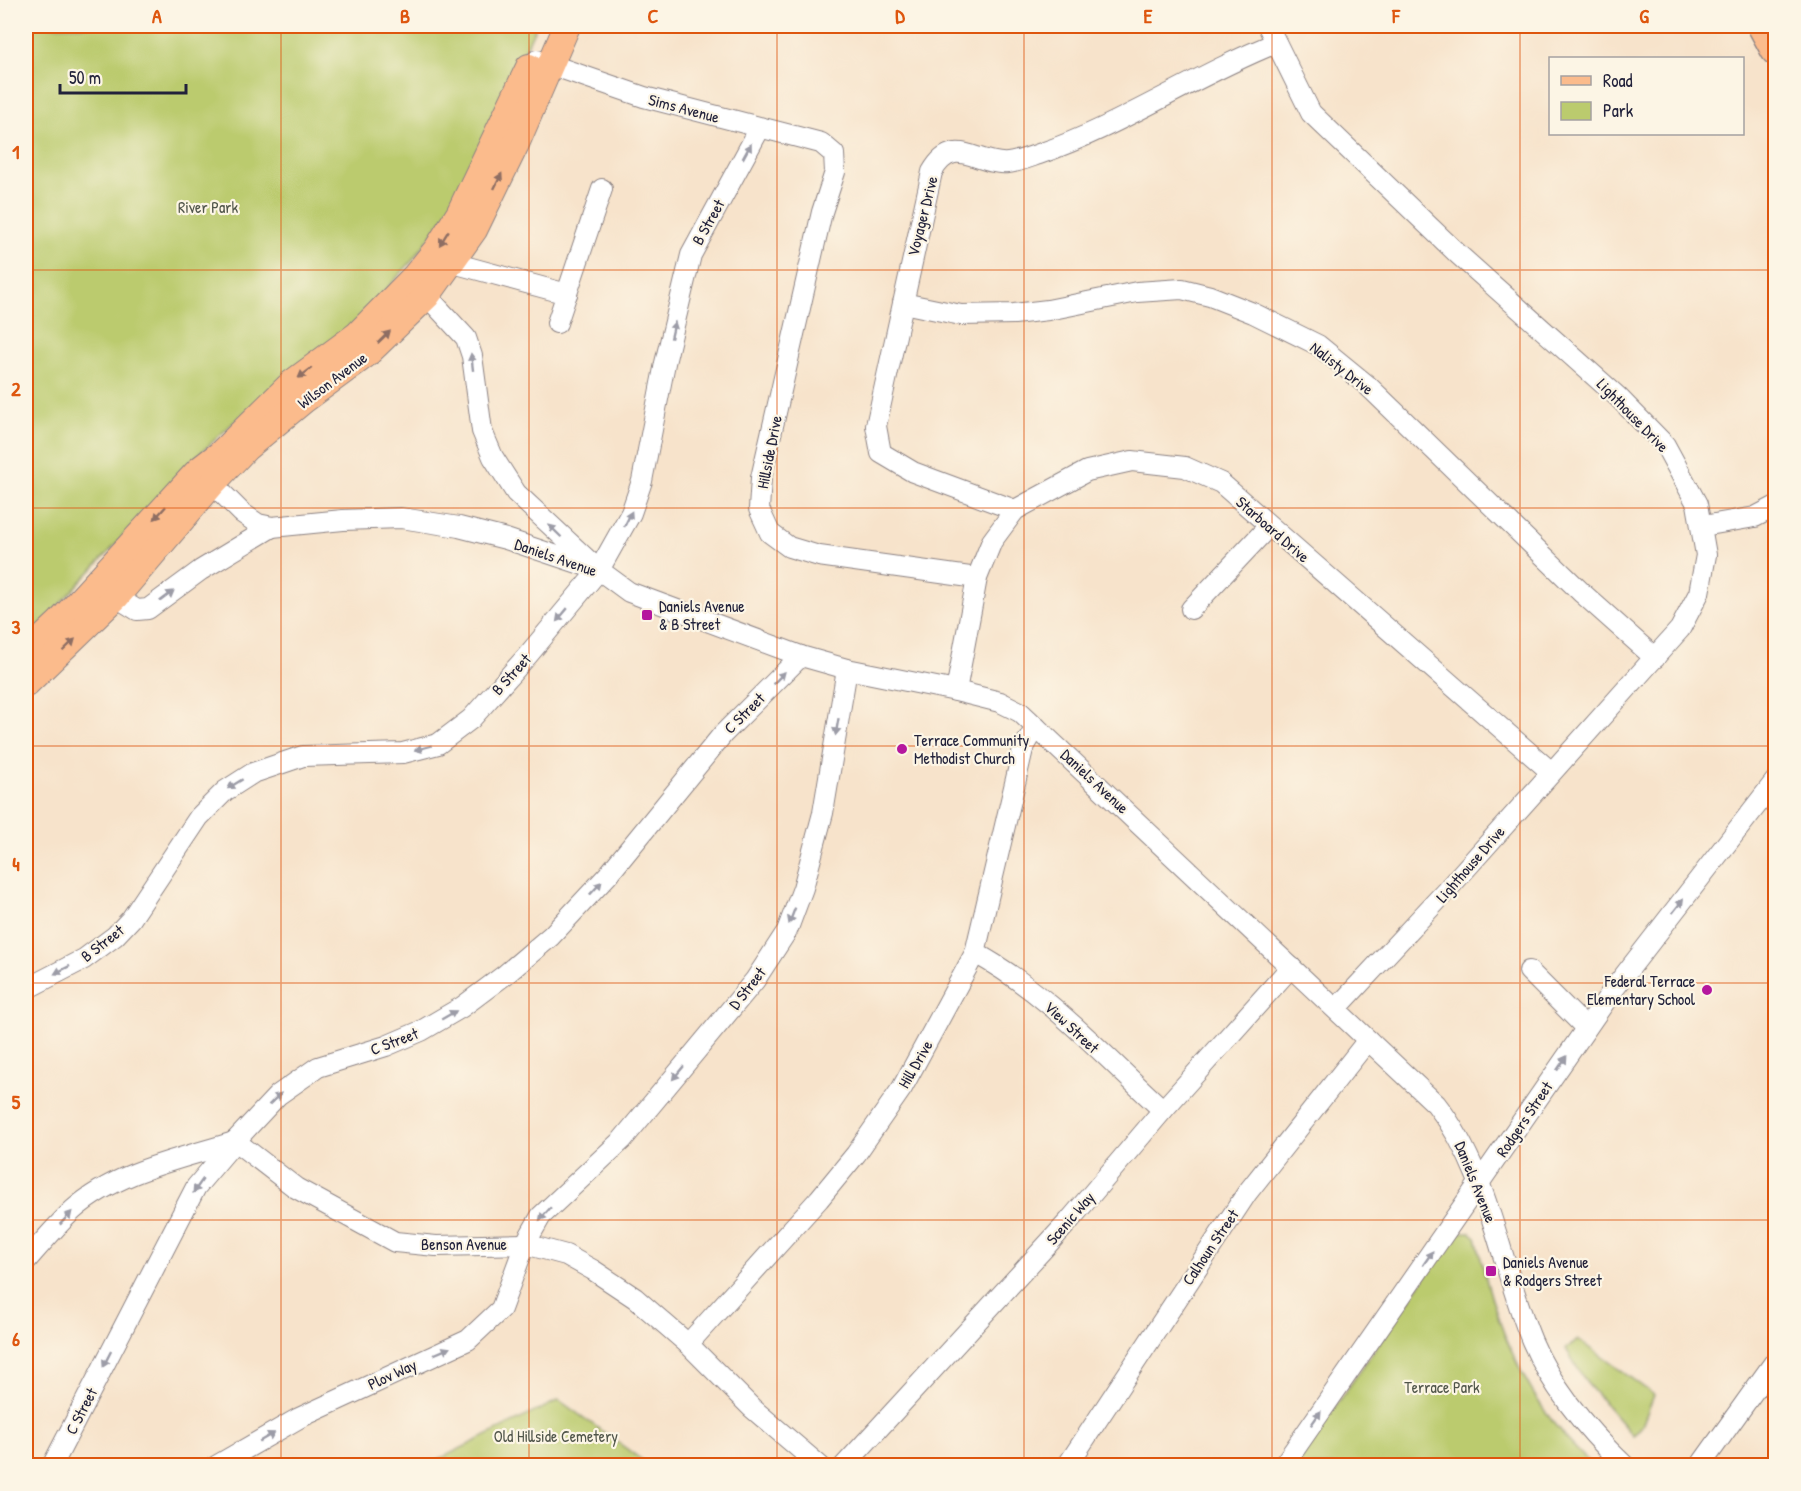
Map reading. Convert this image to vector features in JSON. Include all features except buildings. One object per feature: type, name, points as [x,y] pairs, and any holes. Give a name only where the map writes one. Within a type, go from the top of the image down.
[{"type":"highway","points":[[1763,26],[1776,50]]},
{"type":"main road","name":"Wilson Avenue","points":[[26,654],[206,477],[368,353],[427,296],[453,263],[474,230],[499,180],[541,61],[548,26]]},
{"type":"main road","name":"Wilson Avenue","points":[[26,684],[116,597],[206,477],[220,453],[292,383],[357,335],[415,276],[437,249],[459,214],[541,61],[567,26]]},
{"type":"street","name":"Voyager Drive","points":[[1015,510],[913,472],[880,453],[876,426],[932,172],[940,158],[954,151],[1007,163],[1039,154],[1080,138],[1272,34]]},
{"type":"street","name":"Lighthouse Drive","points":[[1272,34],[1311,114],[1459,255],[1618,397],[1665,445],[1697,504],[1703,526],[1706,555],[1699,593],[1680,629],[1550,771],[1446,891],[1336,1009]]},
{"type":"street","name":"Sims Avenue","points":[[541,61],[644,97],[821,143],[834,154]]},
{"type":"street","name":"B Street","points":[[26,989],[84,959],[115,936],[131,919],[199,817],[225,791],[253,773],[303,756],[403,753],[438,744],[471,719],[528,655],[599,570],[631,513],[642,481],[665,363],[691,255],[760,128]]},
{"type":"street","name":"Hillside Drive","points":[[834,154],[835,172],[822,212],[764,466],[759,509],[770,532],[789,547],[819,556],[977,578]]},
{"type":"street","points":[[557,323],[602,189]]},
{"type":"street","points":[[453,263],[567,294]]},
{"type":"street","name":"Nalisty Drive","points":[[903,303],[961,315],[1014,315],[1137,292],[1182,289],[1210,296],[1253,313],[1318,345],[1366,385],[1582,593],[1655,658]]},
{"type":"street","points":[[427,296],[466,338],[472,356],[482,431],[493,457],[516,493],[599,570]]},
{"type":"street","name":"Starboard Drive","points":[[977,578],[992,541],[1015,510],[1087,471],[1132,461],[1185,467],[1221,483],[1550,771]]},
{"type":"street","name":"Daniels Avenue","points":[[206,477],[248,519],[272,527],[343,520],[401,518],[459,527],[599,570],[629,592],[801,656],[847,669],[1000,702],[1020,712],[1336,1009],[1443,1113],[1460,1139],[1480,1183],[1518,1304],[1533,1343],[1550,1376],[1575,1414],[1625,1466]]},
{"type":"street","points":[[1703,526],[1755,517],[1776,506]]},
{"type":"street","points":[[1191,609],[1269,526]]},
{"type":"street","name":"Daniels Avenue","points":[[116,597],[137,610],[148,609],[201,570],[272,527]]},
{"type":"street","points":[[956,691],[977,578]]},
{"type":"street","name":"C Street","points":[[52,1466],[196,1187],[235,1141],[278,1095],[318,1067],[386,1046],[421,1031],[462,1007],[506,974],[550,936],[608,875],[723,734],[801,656]]},
{"type":"street","name":"D Street","points":[[525,1244],[541,1216],[622,1140],[755,980],[787,931],[803,888],[824,813],[847,669]]},
{"type":"street","name":"Hill Drive","points":[[688,1344],[856,1154],[902,1088],[975,953],[1023,749],[1036,726]]},
{"type":"street","name":"Rodgers Street","points":[[1282,1466],[1586,1028],[1776,780]]},
{"type":"street","name":"View Street","points":[[975,953],[1011,972],[1163,1110]]},
{"type":"street","name":"Scenic Way","points":[[844,1466],[1069,1221],[1163,1110],[1291,967]]},
{"type":"street","points":[[1529,971],[1586,1028]]},
{"type":"street","name":"Calhoun Street","points":[[1067,1466],[1247,1193],[1368,1040]]},
{"type":"street","points":[[26,1261],[74,1209],[108,1186],[134,1174],[235,1141]]},
{"type":"street","name":"Benson Avenue","points":[[235,1141],[296,1188],[395,1242],[436,1246],[525,1244],[566,1255],[635,1298],[688,1344],[752,1408],[820,1466]]},
{"type":"street","name":"Plov Way","points":[[216,1466],[299,1418],[468,1340],[501,1309],[525,1244]]},
{"type":"street","points":[[1700,1466],[1776,1360]]},
{"type":"green space","name":"River Park","points":[[26,26],[536,26],[454,205],[412,261],[352,327],[270,389],[180,472],[137,522],[26,640]]},
{"type":"green space","name":"Terrace Park","points":[[1456,1232],[1470,1232],[1476,1237],[1492,1300],[1503,1331],[1531,1390],[1549,1417],[1593,1465],[1294,1466]]},
{"type":"green space","points":[[1578,1339],[1654,1395],[1642,1426],[1633,1436],[1586,1382],[1566,1349]]},
{"type":"green space","name":"Old Hillside Cemetery","points":[[559,1400],[649,1465],[427,1465]]},
{"type":"place","name":"Daniels Avenue & B Street","points":[[647,615]]},
{"type":"place","name":"Terrace Community Methodist Church","points":[[902,749]]},
{"type":"place","name":"Federal Terrace Elementary School","points":[[1707,990]]},
{"type":"place","name":"Daniels Avenue & Rodgers Street","points":[[1491,1271]]}]
